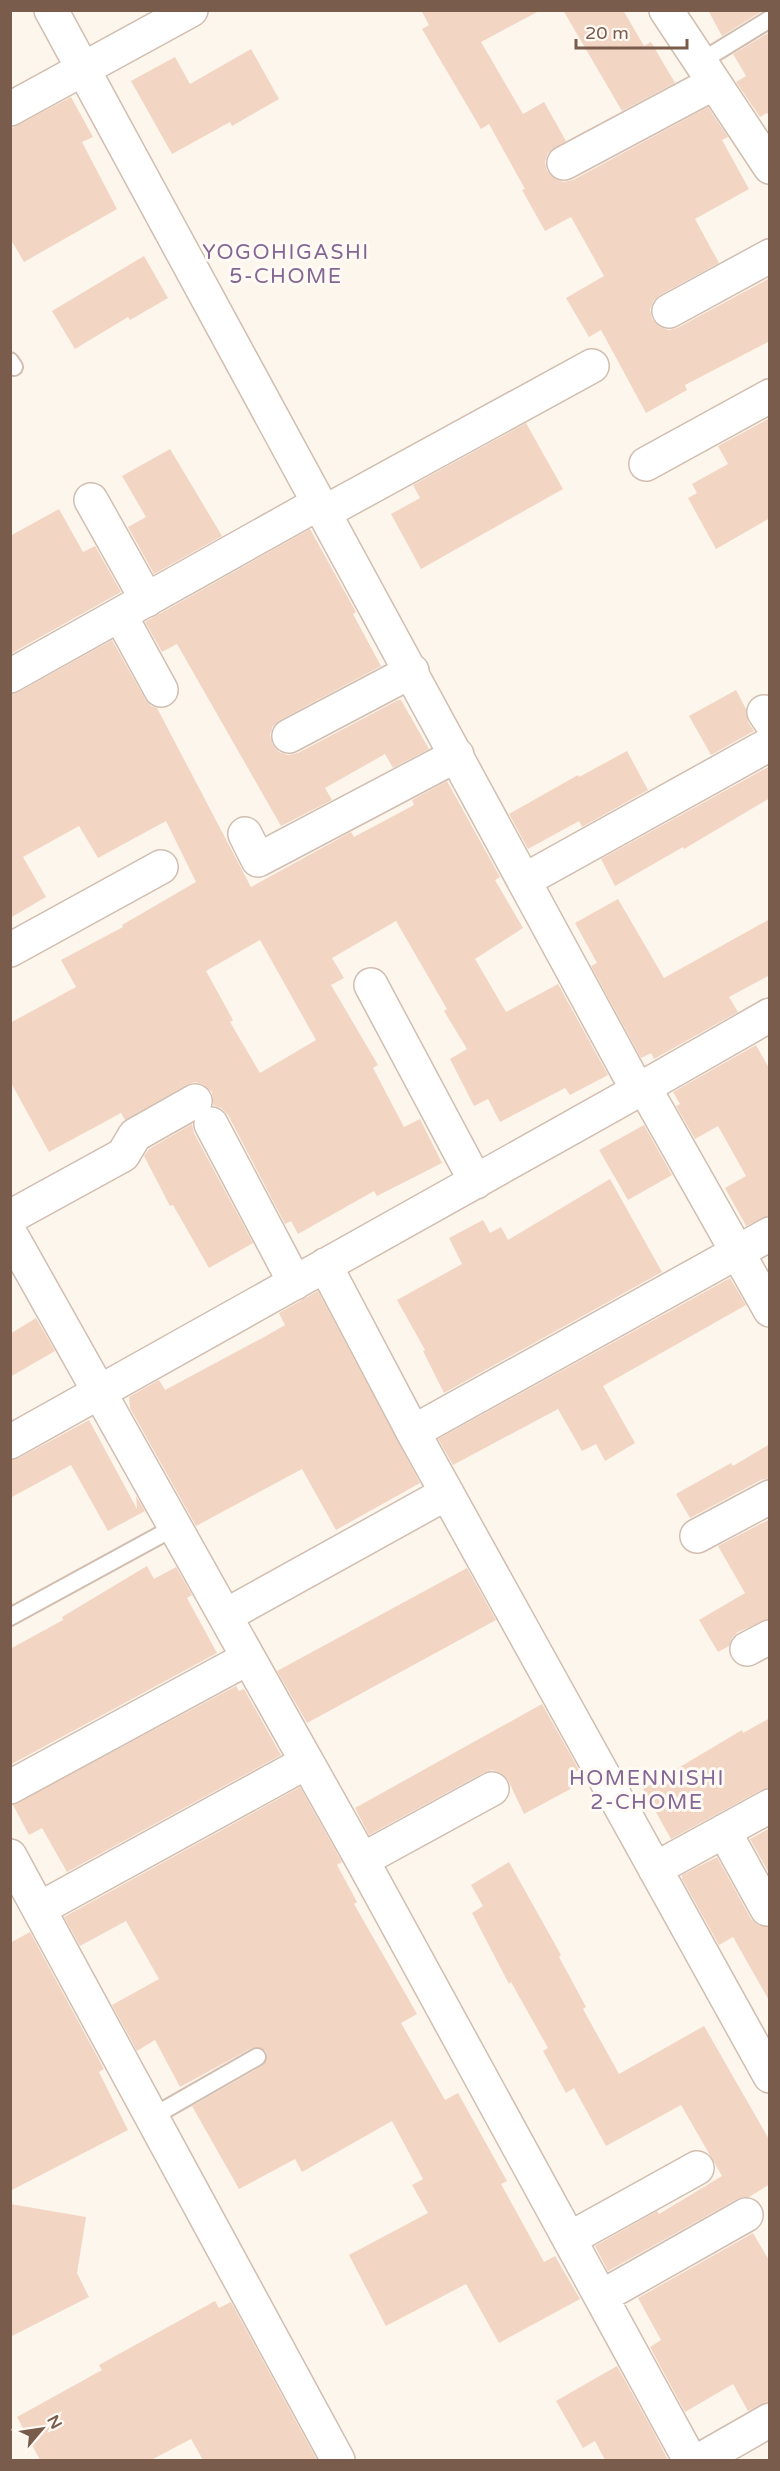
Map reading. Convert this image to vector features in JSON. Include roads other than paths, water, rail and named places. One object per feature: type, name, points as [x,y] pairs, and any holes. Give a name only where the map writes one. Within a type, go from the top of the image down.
[{"type":"street","points":[[51,10],[525,880],[641,1089],[770,1310]]},
{"type":"street","points":[[10,109],[191,10]]},
{"type":"street","points":[[666,10],[770,167]]},
{"type":"street","points":[[564,163],[707,72]]},
{"type":"street","points":[[669,311],[770,256]]},
{"type":"street","points":[[10,676],[134,607],[592,366]]},
{"type":"street","points":[[646,464],[770,396]]},
{"type":"street","points":[[91,500],[134,607],[161,690]]},
{"type":"street","points":[[289,736],[412,671]]},
{"type":"street","points":[[525,880],[770,744]]},
{"type":"street","points":[[245,834],[258,860],[457,755]]},
{"type":"street","points":[[10,950],[161,867]]},
{"type":"street","points":[[371,985],[476,1182]]},
{"type":"street","points":[[10,1442],[770,1015]]},
{"type":"street","points":[[10,1217],[123,1155],[135,1135],[203,1113],[295,1283]]},
{"type":"street","points":[[10,1233],[362,1860],[690,2460]]},
{"type":"street","points":[[413,1431],[770,1234]]},
{"type":"street","points":[[325,1265],[447,1493],[770,2076]]},
{"type":"street","points":[[225,1616],[447,1493]]},
{"type":"street","points":[[697,1536],[770,1497]]},
{"type":"street","points":[[10,1787],[248,1658]]},
{"type":"street","points":[[39,1909],[307,1762]]},
{"type":"street","points":[[362,1860],[492,1789]]},
{"type":"street","points":[[655,1869],[770,1806]]},
{"type":"street","points":[[724,1831],[767,1909]]},
{"type":"street","points":[[10,1856],[338,2460]]},
{"type":"street","points":[[569,2239],[697,2168]]},
{"type":"street","points":[[601,2297],[746,2215]]},
{"type":"street","points":[[700,2460],[770,2420]]},
{"type":"lane","points":[[707,72],[770,19]]},
{"type":"lane","points":[[10,1617],[175,1527]]},
{"type":"lane","points":[[152,2117],[257,2057]]},
{"type":"district","name":"YOGOHIGASHI 5-CHOME","points":[[286,264]]},
{"type":"district","name":"HOMENNISHI 2-CHOME","points":[[647,1790]]}]
